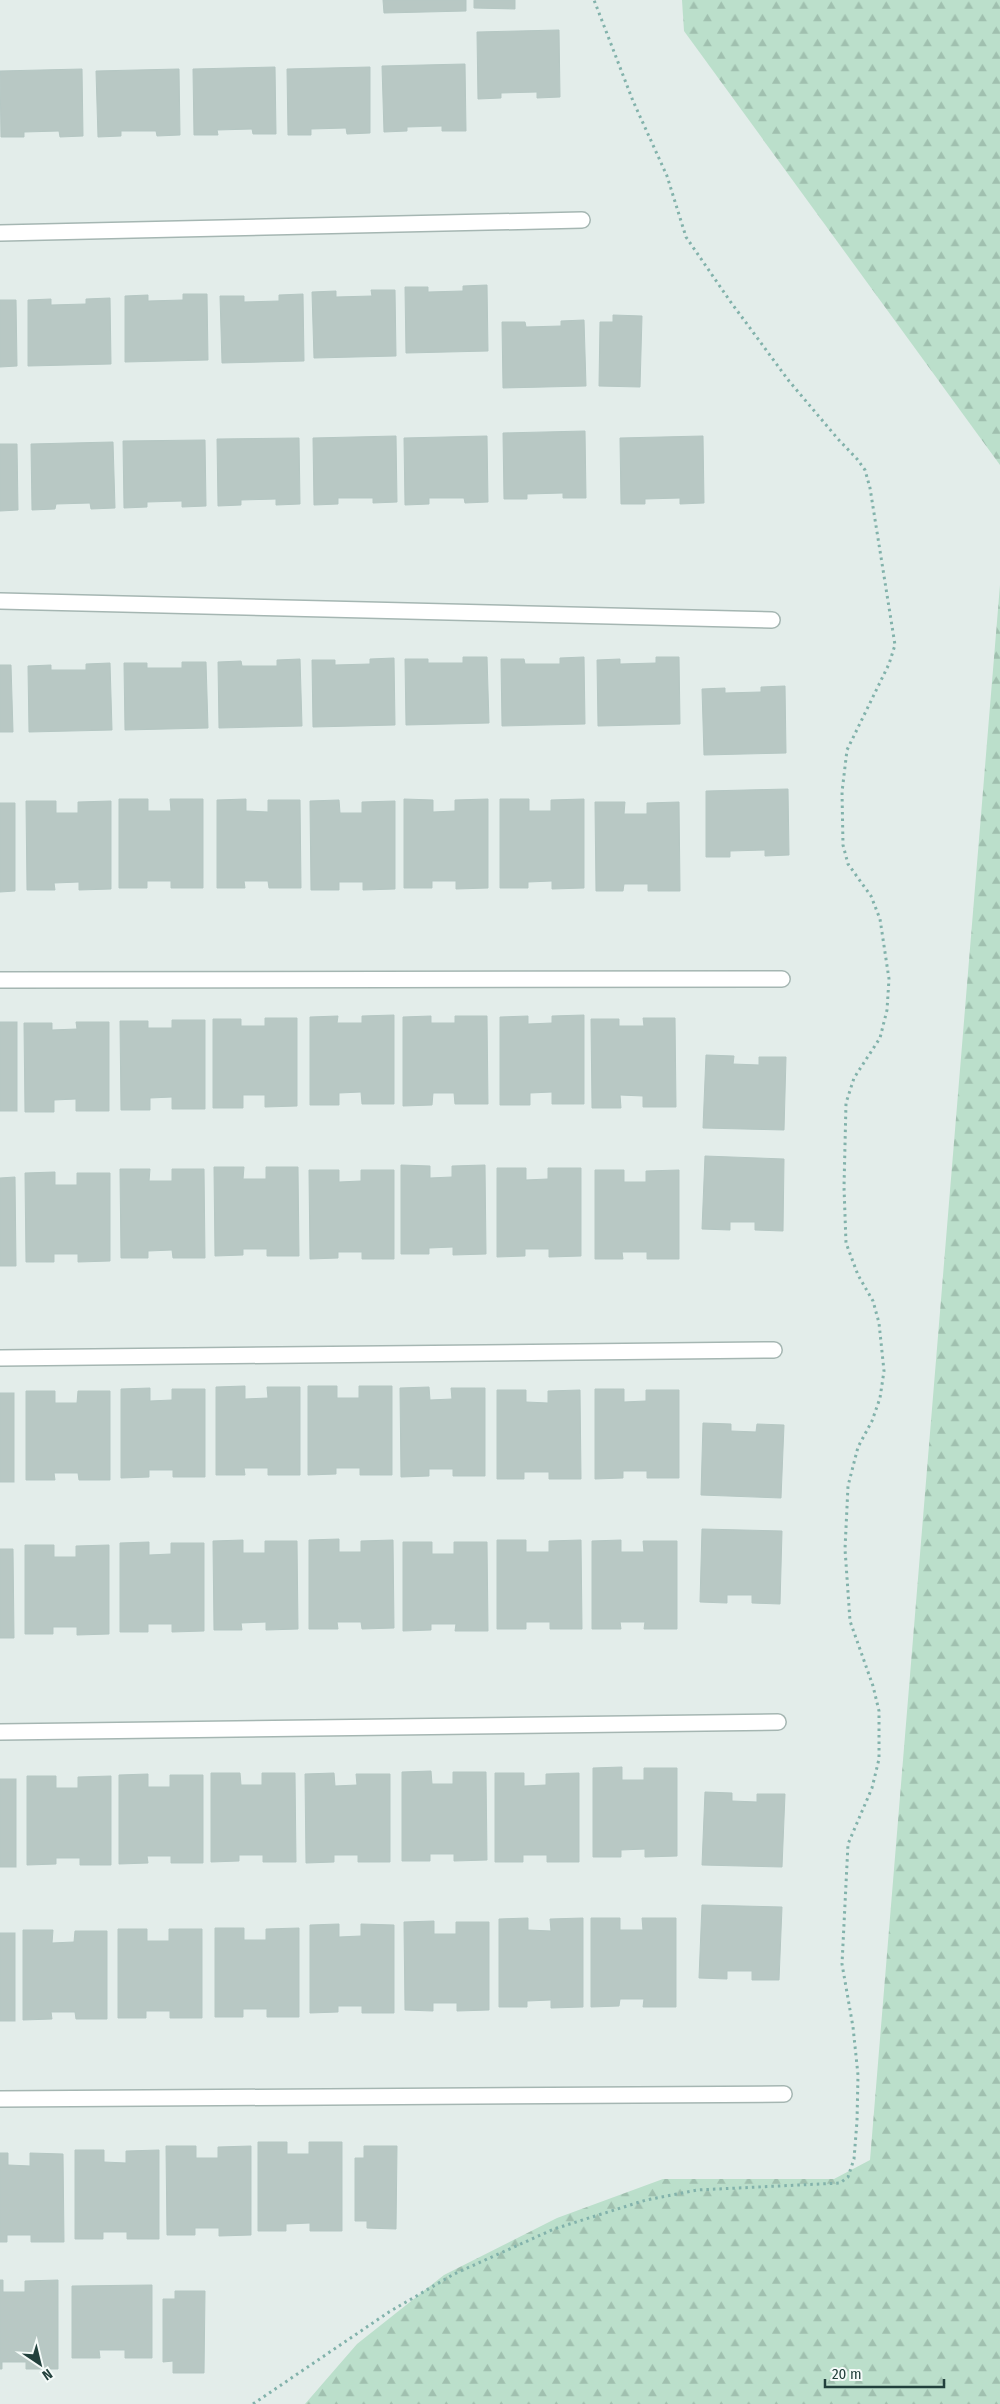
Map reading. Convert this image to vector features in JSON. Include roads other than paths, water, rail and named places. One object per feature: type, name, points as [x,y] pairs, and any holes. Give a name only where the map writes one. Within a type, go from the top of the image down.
[{"type":"street","points":[[0,232],[582,220]]},
{"type":"street","points":[[0,601],[772,620]]},
{"type":"street","points":[[0,980],[782,979]]},
{"type":"street","points":[[0,1358],[774,1350]]},
{"type":"street","points":[[0,1732],[778,1722]]},
{"type":"street","points":[[0,2099],[784,2094]]}]
